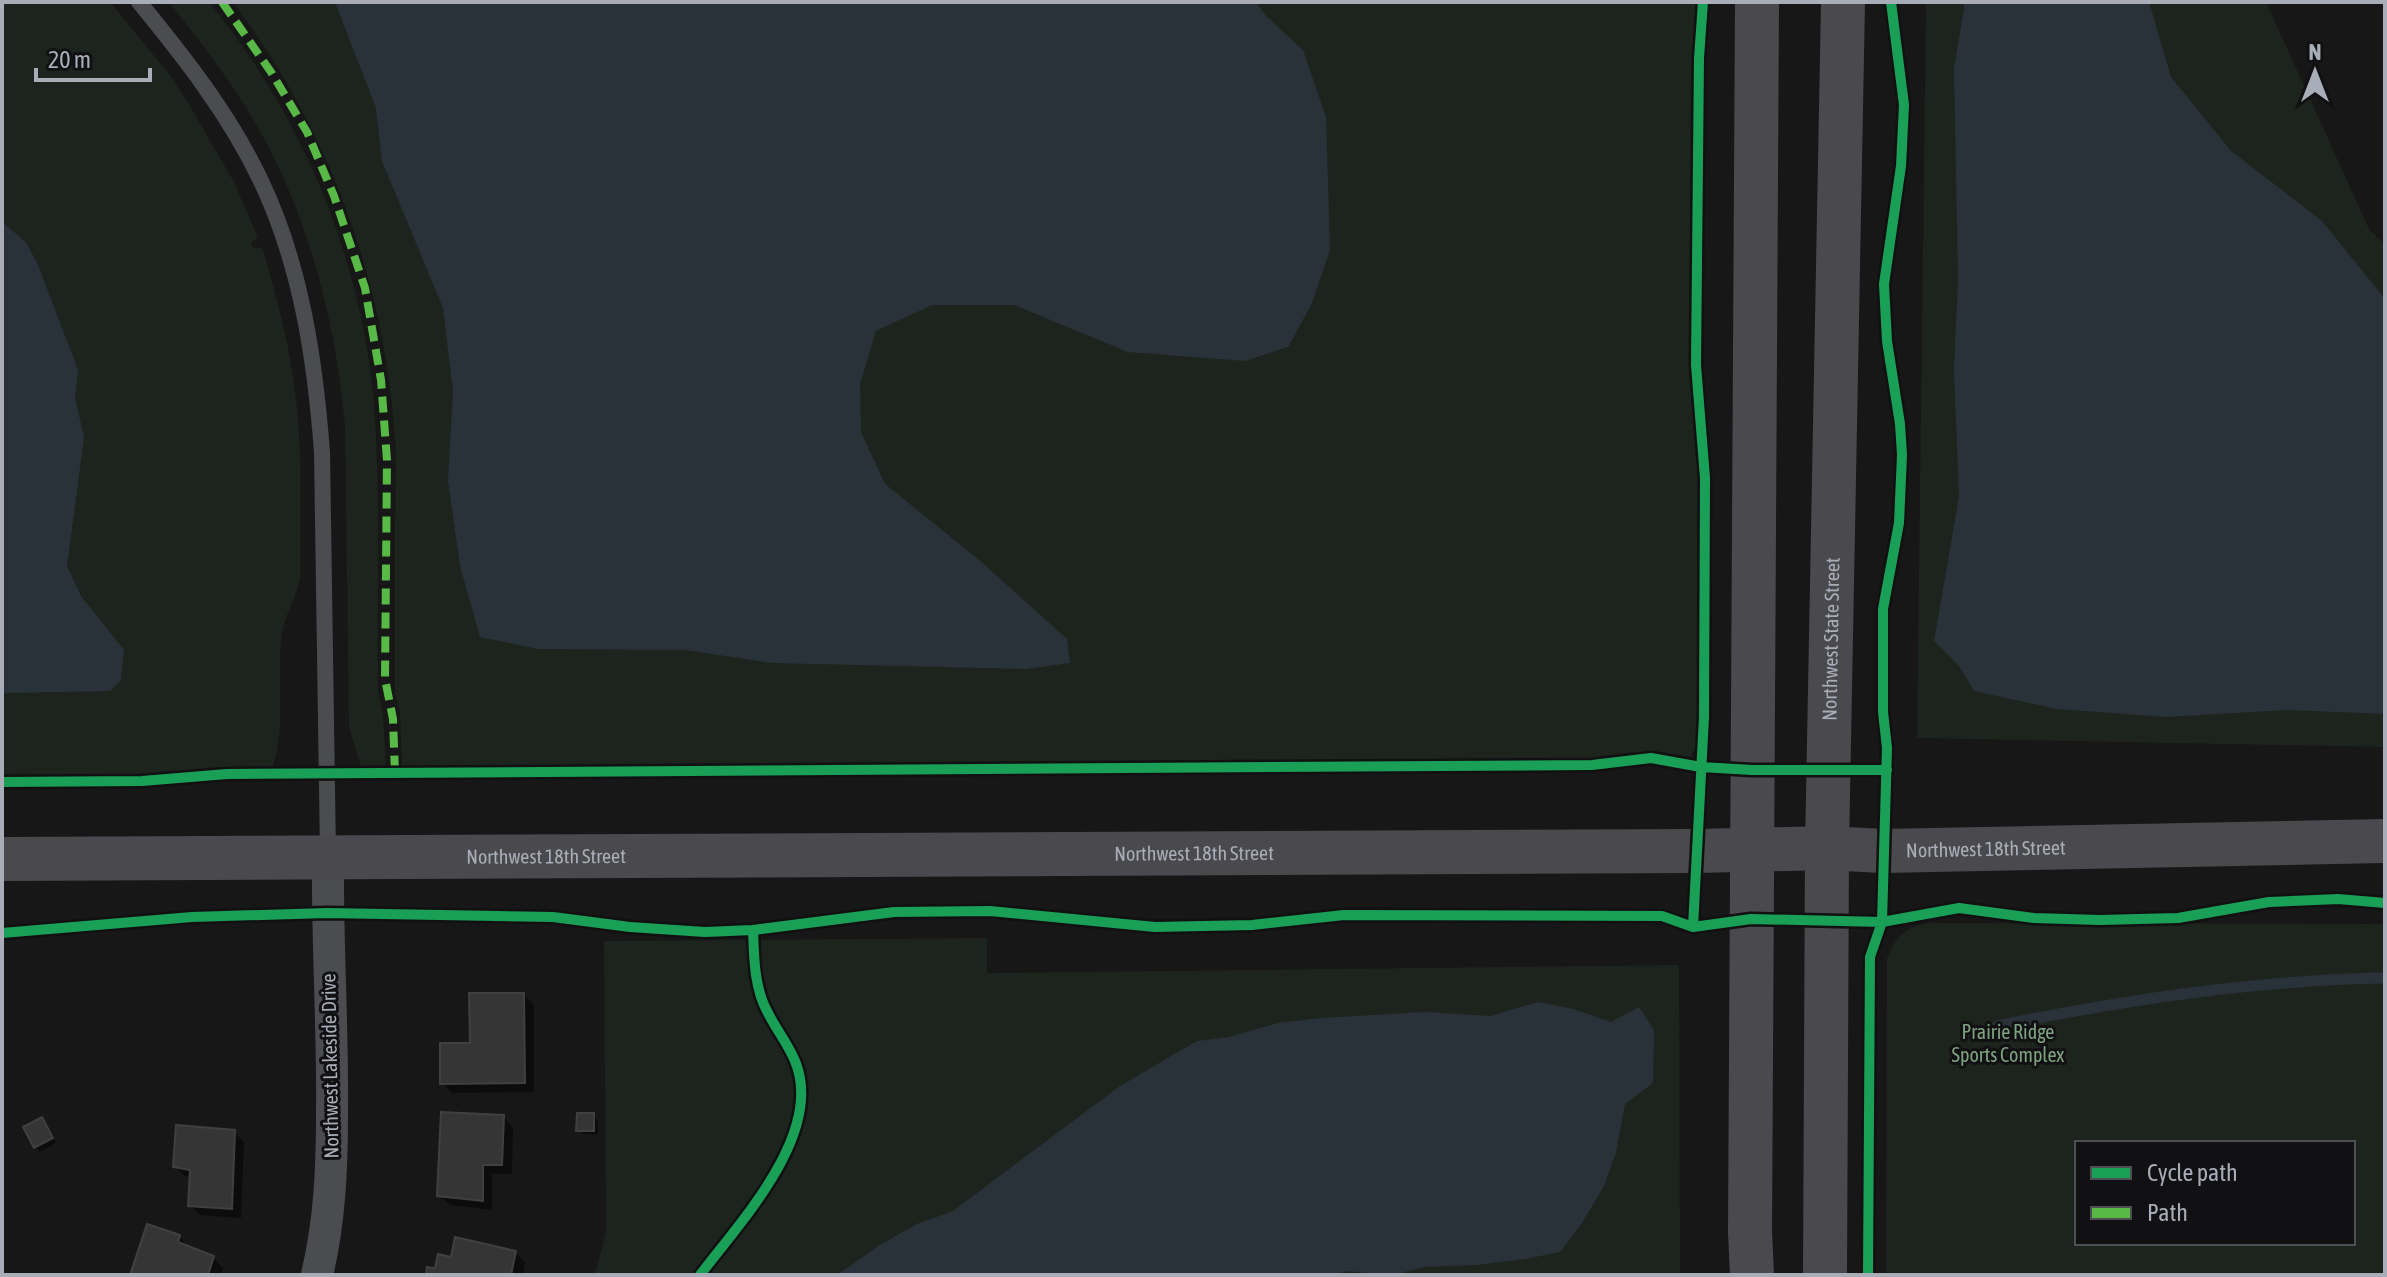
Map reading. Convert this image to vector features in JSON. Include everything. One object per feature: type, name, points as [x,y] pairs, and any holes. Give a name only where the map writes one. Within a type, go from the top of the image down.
[{"type":"main road","points":[[1752,1275],[1751,849],[1757,2]]},
{"type":"main road","name":"Northwest State Street","points":[[1825,1275],[1827,848],[1843,2]]},
{"type":"main road","name":"Northwest 18th Street","points":[[2,859],[1827,848],[1883,851],[2385,841]]},
{"type":"street","name":"Northwest Lakeside Drive","points":[[317,1275],[329,1217],[331,1180],[328,856]]},
{"type":"lane","points":[[139,2],[194,70],[260,179],[286,247],[304,311],[317,388],[322,452],[328,856]]},
{"type":"green space","points":[[2,2],[110,2],[170,75],[190,106],[234,182],[258,238],[251,242],[254,249],[261,247],[265,256],[284,327],[294,382],[301,486],[301,573],[281,640],[279,735],[273,766],[142,776],[2,777]]},
{"type":"green space","points":[[169,2],[209,2],[242,46],[299,141],[341,243],[367,350],[374,405],[378,511],[378,690],[386,767],[361,766],[349,727],[345,426],[335,350],[318,275],[294,202],[261,133],[229,82]]},
{"type":"green space","points":[[233,2],[1698,2],[1693,65],[1691,365],[1698,477],[1698,751],[1692,751],[1692,757],[1650,752],[1594,759],[402,768],[400,711],[395,693],[396,449],[389,378],[378,320],[346,208],[324,155],[298,102]]},
{"type":"green space","points":[[1926,2],[2266,2],[2369,229],[2385,245],[2385,747],[1917,738]]},
{"type":"green space","name":"Prairie Ridge Sports Complex","points":[[1930,923],[2385,924],[2385,1275],[1886,1275],[1887,959],[1902,934]]},
{"type":"green space","points":[[987,938],[987,973],[1679,965],[1680,1275],[595,1275],[606,1232],[604,941]]},
{"type":"shaded area","points":[[335,2],[1256,2],[1266,16],[1303,50],[1326,117],[1330,250],[1312,303],[1288,347],[1245,361],[1128,352],[1014,305],[932,305],[876,331],[860,384],[861,432],[885,484],[978,559],[1067,639],[1070,663],[1026,669],[772,663],[685,650],[539,649],[480,637],[460,566],[448,480],[453,391],[443,308],[382,161],[376,108]]},
{"type":"shaded area","points":[[1965,2],[2149,2],[2171,77],[2231,151],[2322,221],[2385,299],[2385,714],[2287,710],[2166,717],[2057,709],[1974,691],[1959,666],[1934,641],[1959,497],[1954,371],[1958,278],[1954,68]]},
{"type":"shaded area","points":[[2,222],[26,242],[38,265],[78,370],[75,398],[84,437],[67,566],[81,596],[124,650],[121,680],[110,691],[2,693]]},
{"type":"shaded area","points":[[1538,1002],[1573,1009],[1611,1022],[1639,1007],[1654,1030],[1653,1083],[1625,1104],[1616,1152],[1604,1186],[1560,1252],[1476,1265],[1425,1267],[1392,1275],[1347,1271],[1333,1275],[837,1275],[917,1224],[953,1211],[1120,1086],[1197,1041],[1229,1037],[1278,1023],[1321,1018],[1425,1012],[1490,1016]]},
{"type":"building","points":[[469,993],[524,993],[525,1083],[440,1084],[440,1043],[470,1043]]},
{"type":"building","points":[[441,1112],[504,1115],[502,1165],[483,1165],[483,1201],[437,1196]]},
{"type":"building","points":[[577,1113],[594,1113],[594,1131],[576,1131]]},
{"type":"building","points":[[42,1117],[53,1138],[34,1148],[23,1127]]},
{"type":"building","points":[[176,1125],[235,1130],[232,1209],[188,1206],[190,1170],[173,1167]]},
{"type":"building","points":[[147,1224],[180,1235],[178,1242],[214,1256],[208,1275],[130,1275]]},
{"type":"building","points":[[455,1237],[516,1251],[511,1275],[426,1275],[427,1267],[435,1268],[438,1254],[451,1257]]},
{"type":"waterway","points":[[1997,1026],[2190,993],[2288,983],[2385,978]]},
{"type":"marked path","points":[[222,2],[271,72],[307,132],[334,196],[365,288],[381,380],[387,460],[385,679],[393,719],[395,774]]},
{"type":"cycle path","points":[[1693,927],[1704,717],[1705,478],[1696,365],[1699,58],[1703,2]]},
{"type":"cycle path","points":[[1868,1275],[1870,957],[1882,922],[1887,748],[1883,712],[1883,609],[1899,523],[1902,455],[1887,341],[1884,284],[1901,166],[1904,105],[1891,2]]},
{"type":"cycle path","points":[[2,782],[142,781],[227,774],[1592,765],[1651,758],[1701,767],[1752,770],[1887,770]]},
{"type":"cycle path","points":[[2,933],[192,917],[327,913],[553,917],[705,932],[753,930],[894,912],[990,911],[1155,927],[1252,925],[1344,915],[1662,916],[1693,927],[1751,919],[1882,922],[1959,908],[2034,918],[2100,920],[2178,918],[2269,902],[2338,899],[2385,903]]},
{"type":"cycle path","points":[[700,1275],[774,1175],[789,1146],[798,1117],[801,1089],[795,1061],[763,1003],[756,972],[753,930]]}]
